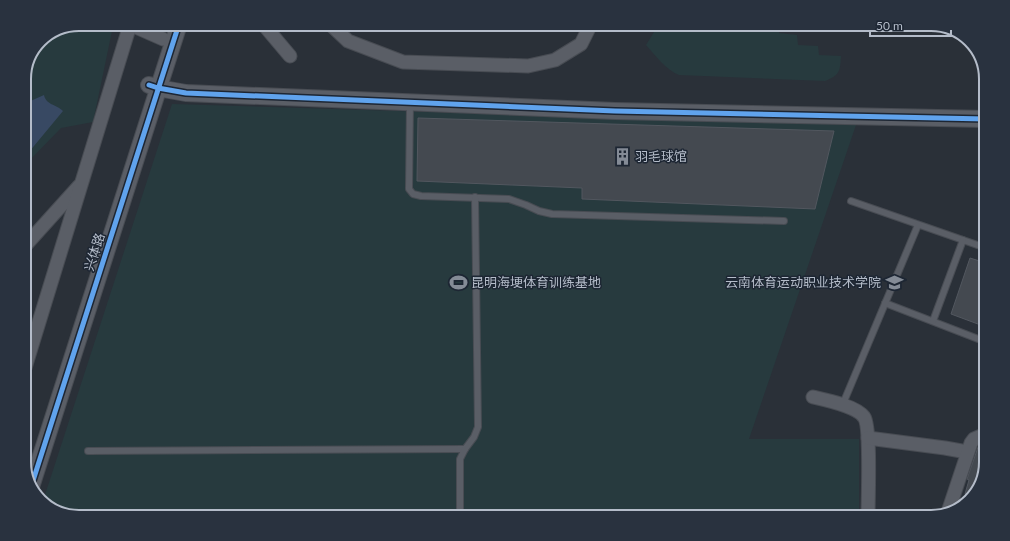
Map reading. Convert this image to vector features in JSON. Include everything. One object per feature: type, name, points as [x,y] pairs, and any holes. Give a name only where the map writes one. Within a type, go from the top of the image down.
[{"type":"street","points":[[31,348],[127,31]]},
{"type":"street","name":"兴体路","points":[[31,455],[144,100],[154,87],[166,31]]},
{"type":"street","name":"兴体路","points":[[34,477],[154,87],[176,31]]},
{"type":"street","points":[[269,31],[290,56]]},
{"type":"street","points":[[337,31],[348,41],[403,62],[528,66],[555,60],[581,44],[587,31]]},
{"type":"street","points":[[154,87],[192,93],[615,112],[979,119]]},
{"type":"street","points":[[31,239],[83,181]]},
{"type":"street","points":[[813,397],[854,409],[863,416],[866,422],[868,438],[868,510]]},
{"type":"street","points":[[950,506],[967,452],[974,439],[979,437]]},
{"type":"street","points":[[868,438],[951,448],[967,452]]},
{"type":"lane","points":[[410,103],[409,189],[412,194],[421,196],[509,199],[539,211],[552,214],[784,221]]},
{"type":"lane","points":[[460,510],[460,459],[464,449],[474,437],[478,427],[475,197]]},
{"type":"lane","points":[[851,201],[979,246]]},
{"type":"lane","points":[[842,406],[884,302],[918,225]]},
{"type":"lane","points":[[933,321],[963,240]]},
{"type":"lane","points":[[884,302],[979,339]]},
{"type":"lane","points":[[88,451],[464,449]]},
{"type":"green space","points":[[112,31],[93,122],[61,128],[31,159],[31,76],[39,52],[52,39],[70,32]]},
{"type":"green space","points":[[655,31],[779,31],[779,33],[797,35],[798,45],[818,46],[819,55],[841,56],[838,72],[834,77],[825,81],[679,75],[665,66],[646,45]]},
{"type":"green space","name":"昆明海埂体育训练基地","points":[[172,104],[856,125],[749,439],[859,439],[859,510],[73,510],[52,502],[45,496]]},
{"type":"water","points":[[44,95],[49,103],[63,111],[31,150],[31,101]]},
{"type":"building","name":"羽毛球馆","points":[[418,118],[834,131],[815,209],[582,199],[582,188],[417,181]]},
{"type":"building","points":[[970,258],[979,261],[979,324],[951,314]]},
{"type":"building","points":[[978,447],[979,468],[974,483],[966,494],[965,494],[969,480],[967,479]]},
{"type":"cycle path","points":[[34,477],[177,31]]},
{"type":"cycle path","points":[[149,85],[186,93],[615,111],[979,119]]},
{"type":"place","name":"羽毛球馆","points":[[622,156]]},
{"type":"place","name":"昆明海埂体育训练基地","points":[[458,282]]},
{"type":"place","name":"云南体育运动职业技术学院","points":[[894,282]]}]
